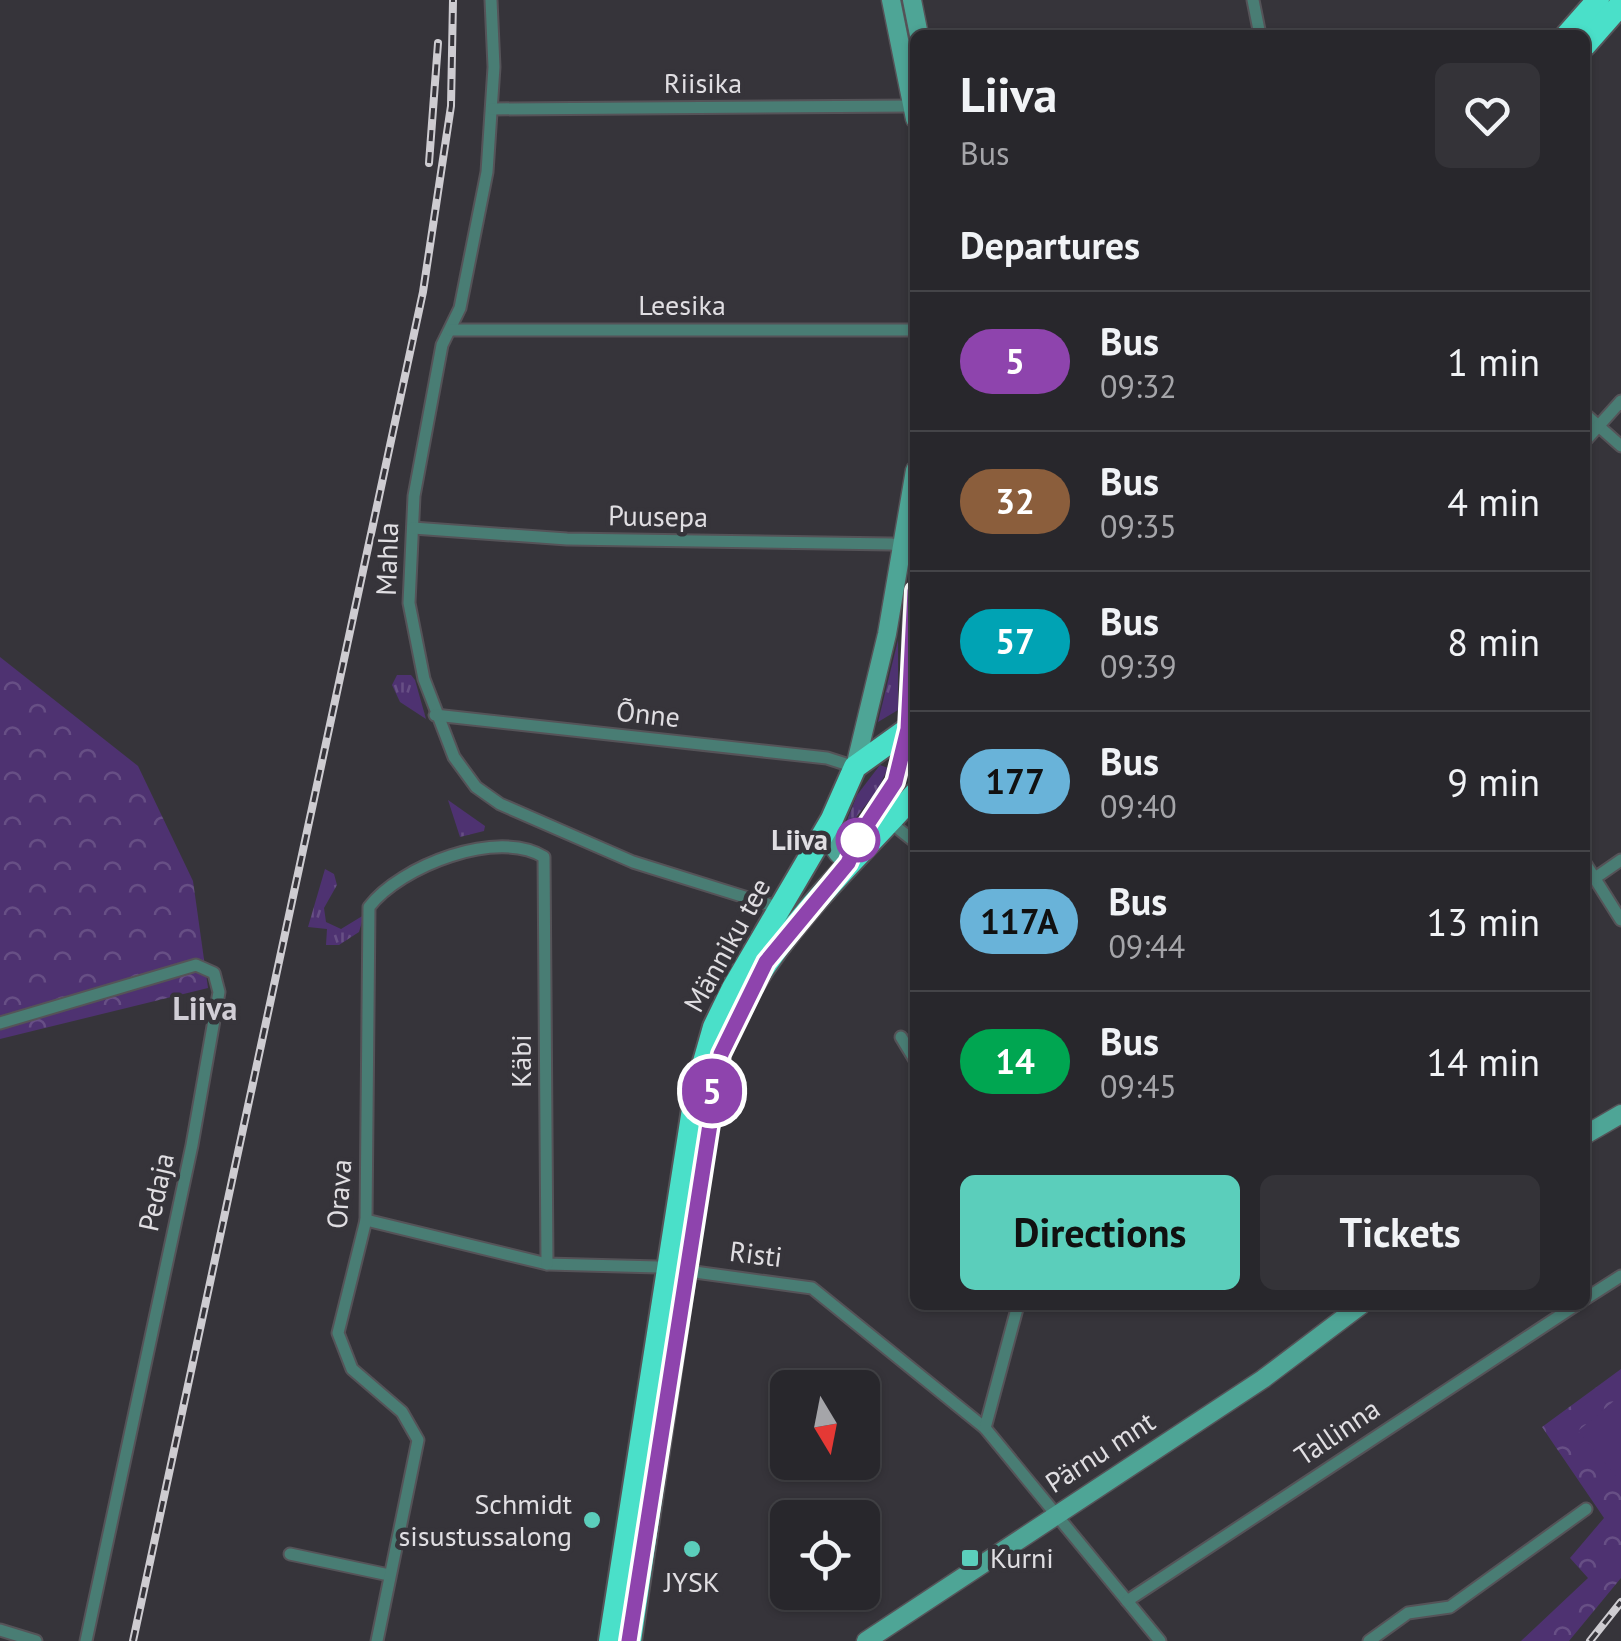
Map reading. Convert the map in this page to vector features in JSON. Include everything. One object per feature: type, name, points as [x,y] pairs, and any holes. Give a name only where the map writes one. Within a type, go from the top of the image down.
[{"type":"highway","points":[[1571,30],[1598,0]]},
{"type":"highway","points":[[1590,39],[1621,4]]},
{"type":"highway","points":[[855,767],[910,728]]},
{"type":"highway","name":"Männiku tee","points":[[630,1641],[696,1090],[714,1027],[832,819],[855,767]]},
{"type":"highway","points":[[848,863],[910,800]]},
{"type":"highway","name":"Männiku tee","points":[[610,1641],[676,1270],[727,1035],[766,962],[848,863]]},
{"type":"street","name":"Mahla","points":[[490,0],[492,109],[478,223],[460,308],[442,345],[422,446],[413,528],[410,615],[416,652],[435,714],[454,756],[476,787],[500,804],[633,862],[780,908]]},
{"type":"street","points":[[892,0],[910,92]]},
{"type":"street","points":[[912,0],[918,30]]},
{"type":"street","points":[[1253,0],[1259,30]]},
{"type":"street","name":"Riisika","points":[[492,109],[910,112]]},
{"type":"street","name":"Leesika","points":[[450,330],[910,330]]},
{"type":"street","points":[[1590,436],[1621,402]]},
{"type":"street","points":[[1590,419],[1621,446]]},
{"type":"street","name":"Puusepa","points":[[413,528],[567,539],[909,552]]},
{"type":"street","name":"Männiku tee","points":[[855,767],[909,552]]},
{"type":"street","name":"Õnne","points":[[435,714],[827,758],[855,767]]},
{"type":"street","name":"Männiku tee","points":[[848,863],[860,835],[895,782],[910,730]]},
{"type":"street","points":[[832,819],[830,841],[834,852],[848,863]]},
{"type":"street","points":[[890,822],[910,838]]},
{"type":"street","name":"Orava","points":[[377,1641],[418,1440],[402,1412],[352,1369],[338,1333],[366,1220],[370,907],[396,883],[474,848],[496,843],[519,845],[544,857]]},
{"type":"street","name":"Käbi","points":[[544,857],[548,1264]]},
{"type":"street","points":[[1595,878],[1621,860]]},
{"type":"street","points":[[1590,870],[1621,920]]},
{"type":"street","name":"Pedaja","points":[[0,1024],[196,966],[214,973],[218,992],[192,1145],[86,1641]]},
{"type":"street","points":[[900,1037],[910,1052]]},
{"type":"street","points":[[1590,1132],[1621,1114]]},
{"type":"street","name":"Risti","points":[[366,1220],[548,1264],[676,1270],[812,1288],[985,1428],[1160,1641]]},
{"type":"street","points":[[1590,1296],[1621,1276]]},
{"type":"street","points":[[985,1428],[1017,1310]]},
{"type":"street","name":"Pärnu mnt","points":[[866,1641],[1263,1378],[1354,1310]]},
{"type":"street","name":"Tallinna","points":[[1127,1601],[1568,1310]]},
{"type":"street","points":[[1369,1641],[1408,1613],[1450,1607],[1586,1509]]},
{"type":"street","points":[[290,1554],[389,1575]]},
{"type":"street","points":[[0,1630],[36,1641]]},
{"type":"green space","points":[[898,640],[898,710],[878,722]]},
{"type":"green space","points":[[0,657],[138,766],[193,881],[208,988],[0,1039]]},
{"type":"green space","points":[[397,675],[411,675],[415,680],[426,719],[400,702],[392,685]]},
{"type":"green space","points":[[880,765],[888,768],[877,791],[841,836],[857,795]]},
{"type":"green space","points":[[448,800],[485,826],[484,831],[460,837]]},
{"type":"green space","points":[[325,869],[334,874],[337,885],[324,908],[326,922],[341,929],[364,915],[359,932],[339,945],[326,945],[327,929],[308,927]]},
{"type":"green space","points":[[1621,1369],[1621,1578],[1569,1641],[1521,1641],[1588,1578],[1570,1558],[1604,1518],[1542,1427]]},
{"type":"green space","points":[[1621,1395],[1621,1482],[1578,1431]]},
{"type":"railway","points":[[133,1641],[423,292],[451,106],[453,0]]},
{"type":"railway","points":[[429,163],[438,43]]},
{"type":"railway","points":[[1590,1641],[1621,1602]]},
{"type":"bus line","name":"5","points":[[629,1641],[709,1109],[721,1054],[744,998],[766,962],[848,863],[860,835],[895,782],[908,729],[910,624]]},
{"type":"place","name":"Liiva","points":[[858,840]]},
{"type":"place","name":"Schmidt sisustussalong","points":[[592,1520]]},
{"type":"place","name":"JYSK","points":[[692,1549]]},
{"type":"place","name":"Kurni","points":[[970,1558]]},
{"type":"district","name":"Liiva","points":[[205,1009]]}]
